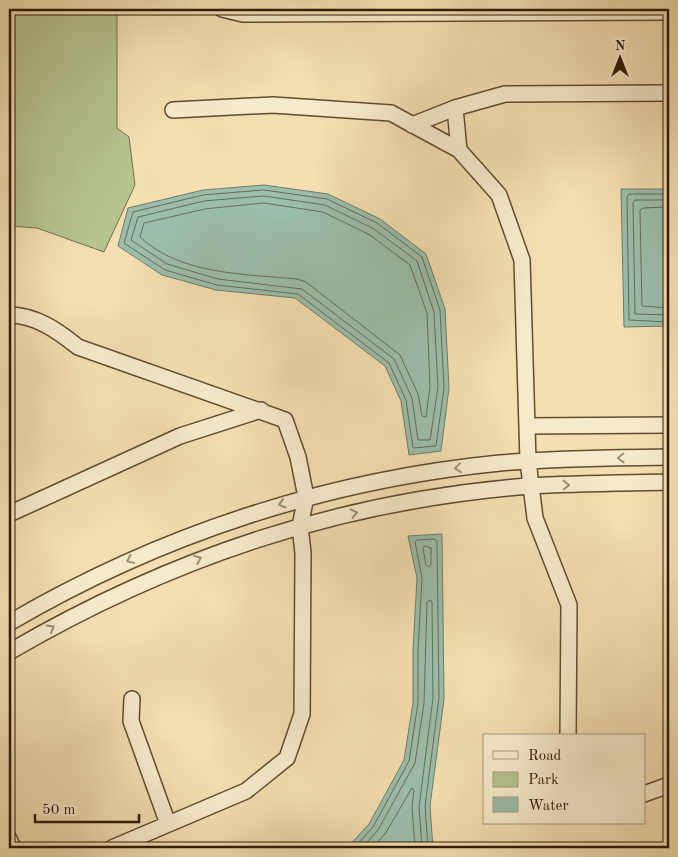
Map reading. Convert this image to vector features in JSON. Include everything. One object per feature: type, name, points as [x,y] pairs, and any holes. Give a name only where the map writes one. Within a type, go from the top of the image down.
[{"type":"street","points":[[222,9],[243,14],[669,12]]},
{"type":"street","points":[[412,125],[455,108],[505,94],[669,93]]},
{"type":"street","points":[[173,110],[273,105],[339,108],[391,114],[459,150],[499,195],[522,260],[528,461],[535,518],[569,605],[568,734]]},
{"type":"street","points":[[455,108],[459,150]]},
{"type":"street","points":[[9,314],[18,315],[53,327],[78,347],[286,420],[298,457],[306,497],[300,526],[303,553],[302,714],[287,758],[246,791],[112,848]]},
{"type":"street","points":[[9,514],[180,436],[260,410]]},
{"type":"street","points":[[527,426],[669,425]]},
{"type":"street","points":[[9,622],[83,582],[150,551],[222,524],[306,497],[398,477],[448,469],[528,461],[669,457]]},
{"type":"street","points":[[9,652],[78,613],[141,583],[212,554],[300,526],[402,503],[530,486],[669,482]]},
{"type":"street","points":[[132,699],[131,721],[168,824]]},
{"type":"street","points":[[646,793],[669,786]]},
{"type":"street","points":[[9,839],[13,848]]},
{"type":"green space","points":[[9,9],[117,9],[117,128],[129,137],[135,185],[104,252],[37,228],[9,226]]},
{"type":"water","points":[[264,185],[328,194],[380,219],[426,254],[445,309],[449,388],[441,451],[409,455],[401,401],[385,366],[295,298],[216,290],[162,275],[118,246],[128,208],[203,190]]},
{"type":"water","points":[[621,189],[669,189],[669,326],[624,327]]},
{"type":"water","points":[[442,534],[444,699],[430,806],[433,848],[347,848],[369,824],[404,760],[413,703],[413,650],[417,578],[408,536]]}]
